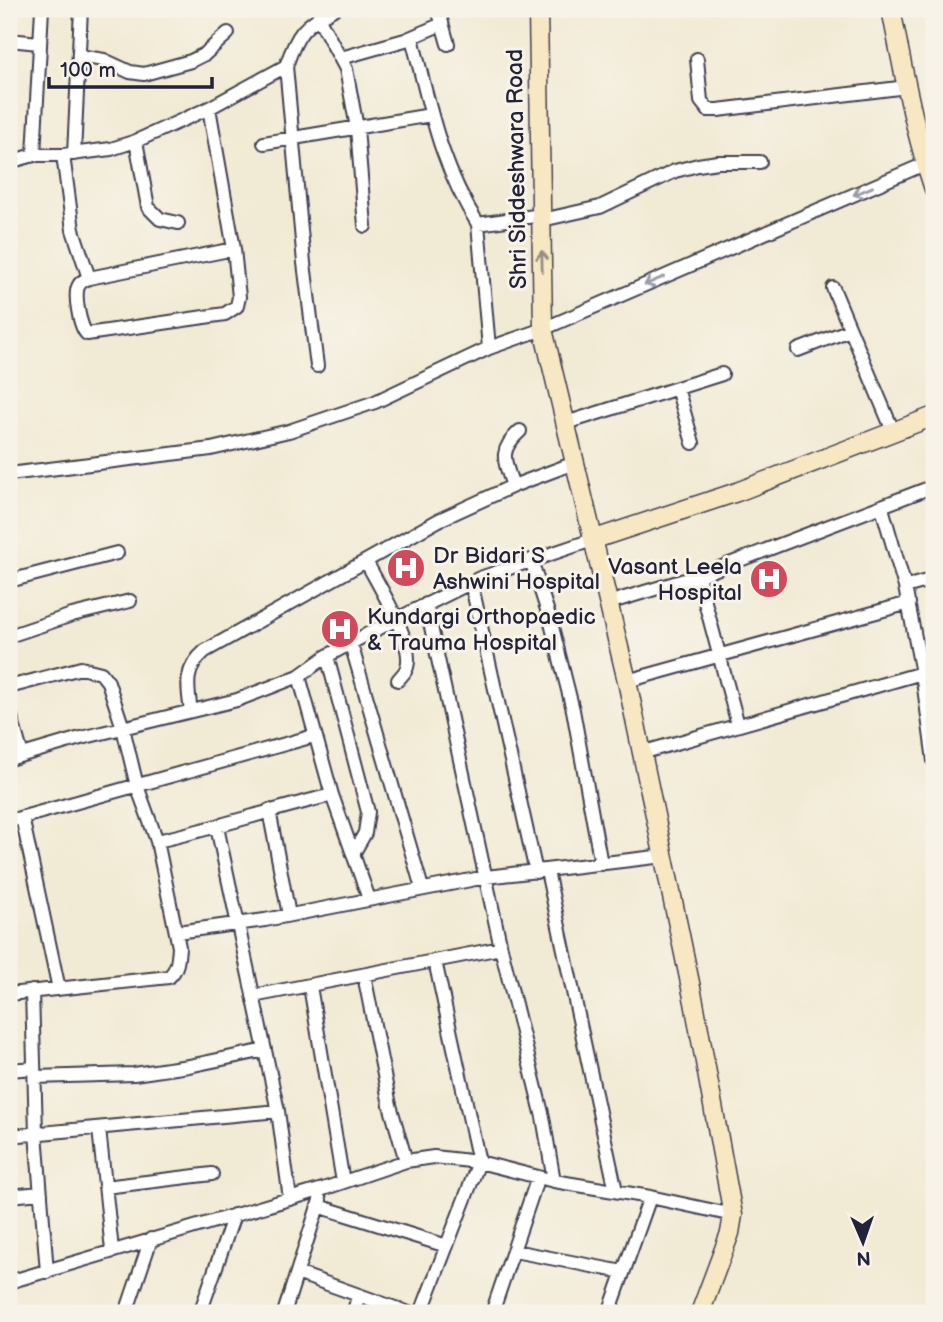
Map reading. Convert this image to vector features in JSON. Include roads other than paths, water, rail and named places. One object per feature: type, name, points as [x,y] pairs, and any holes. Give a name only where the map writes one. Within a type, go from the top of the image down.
[{"type":"street","points":[[9,9],[9,15]]},
{"type":"street","points":[[34,155],[41,9]]},
{"type":"street","points":[[81,9],[69,154],[74,230],[89,278]]},
{"type":"street","points":[[317,366],[304,263],[286,66],[294,42],[302,31],[318,17],[334,9]]},
{"type":"street","points":[[438,9],[448,44]]},
{"type":"street","name":"Shri Siddeshwara Road","points":[[538,9],[543,329],[627,681],[712,1095],[733,1215]]},
{"type":"street","points":[[891,9],[906,87],[930,162],[934,189]]},
{"type":"street","points":[[318,17],[346,68],[357,128],[365,226]]},
{"type":"street","points":[[341,58],[412,38],[442,24]]},
{"type":"street","points":[[79,57],[104,60],[130,72],[144,75],[191,61],[205,54],[228,33]]},
{"type":"street","points":[[412,38],[442,155],[459,195],[478,224],[489,348]]},
{"type":"street","points":[[9,40],[38,43]]},
{"type":"street","points":[[697,59],[701,101],[708,110],[906,87]]},
{"type":"street","points":[[9,162],[34,155],[111,149],[136,141],[209,108],[286,66]]},
{"type":"street","points":[[209,108],[234,249],[239,297],[237,306],[225,314],[88,334],[83,331],[77,292],[79,285],[89,278],[234,249]]},
{"type":"street","points":[[264,143],[431,115]]},
{"type":"street","points":[[136,141],[148,207],[160,219],[178,223]]},
{"type":"street","points":[[478,224],[542,217],[600,206],[687,168],[718,162],[760,162]]},
{"type":"street","points":[[9,474],[211,449],[289,431],[375,402],[489,348],[543,329],[930,162]]},
{"type":"street","points":[[832,288],[893,431]]},
{"type":"street","points":[[798,350],[850,330]]},
{"type":"street","points":[[566,423],[722,374]]},
{"type":"street","points":[[677,388],[693,443]]},
{"type":"street","points":[[9,759],[237,699],[299,676],[327,656],[471,582],[737,492],[934,416]]},
{"type":"street","points":[[513,486],[506,467],[504,449],[520,431]]},
{"type":"street","points":[[191,711],[189,673],[194,660],[205,650],[439,520],[513,486],[576,462]]},
{"type":"street","points":[[608,603],[698,576],[934,486]]},
{"type":"street","points":[[882,508],[909,603],[934,761]]},
{"type":"street","points":[[9,581],[117,553]]},
{"type":"street","points":[[531,560],[550,619],[573,710],[601,864]]},
{"type":"street","points":[[366,561],[396,619],[408,656],[406,671],[398,680]]},
{"type":"street","points":[[698,576],[738,725]]},
{"type":"street","points":[[905,587],[934,579]]},
{"type":"street","points":[[471,582],[542,871],[616,1191]]},
{"type":"street","points":[[9,636],[72,614],[130,601]]},
{"type":"street","points":[[627,681],[909,603]]},
{"type":"street","points":[[426,604],[500,948],[543,1117],[554,1181]]},
{"type":"street","points":[[351,644],[422,888]]},
{"type":"street","points":[[327,656],[368,812],[365,833],[353,854]]},
{"type":"street","points":[[9,687],[81,668],[101,673],[108,682],[137,786],[157,841],[177,932],[177,964],[169,977],[9,994]]},
{"type":"street","points":[[641,753],[922,673]]},
{"type":"street","points":[[299,676],[332,795],[369,899]]},
{"type":"street","points":[[9,710],[22,755]]},
{"type":"street","points":[[59,989],[15,819],[314,736]]},
{"type":"street","points":[[157,841],[332,795]]},
{"type":"street","points":[[269,810],[289,915]]},
{"type":"street","points":[[217,827],[278,1111],[290,1199]]},
{"type":"street","points":[[177,932],[289,915],[486,877],[664,856]]},
{"type":"street","points":[[253,996],[500,948]]},
{"type":"street","points":[[421,1313],[479,1162],[435,961]]},
{"type":"street","points":[[364,975],[390,1105],[406,1161]]},
{"type":"street","points":[[310,986],[343,1182]]},
{"type":"street","points":[[32,991],[36,1133],[47,1272]]},
{"type":"street","points":[[9,1070],[35,1073],[134,1074],[265,1050]]},
{"type":"street","points":[[9,1136],[278,1111]]},
{"type":"street","points":[[99,1129],[111,1250]]},
{"type":"street","points":[[9,1282],[323,1189],[406,1161],[434,1157],[479,1162],[554,1181],[650,1197],[733,1215],[730,1233],[700,1313]]},
{"type":"street","points":[[105,1187],[212,1174]]},
{"type":"street","points":[[492,1313],[538,1177]]},
{"type":"street","points":[[284,1313],[323,1189]]},
{"type":"street","points":[[9,1196],[41,1193]]},
{"type":"street","points":[[609,1313],[650,1197]]},
{"type":"street","points":[[318,1206],[447,1246]]},
{"type":"street","points":[[200,1313],[234,1215]]},
{"type":"street","points":[[126,1313],[151,1239]]},
{"type":"street","points":[[514,1251],[623,1272]]},
{"type":"street","points":[[297,1273],[409,1313]]},
{"type":"street","points":[[353,1313],[359,1295]]},
{"type":"place","name":"Dr Bidari S Ashwini Hospital","points":[[406,568]]},
{"type":"place","name":"Vasant Leela Hospital","points":[[769,579]]},
{"type":"place","name":"Kundargi Orthopaedic & Trauma Hospital","points":[[340,629]]}]
